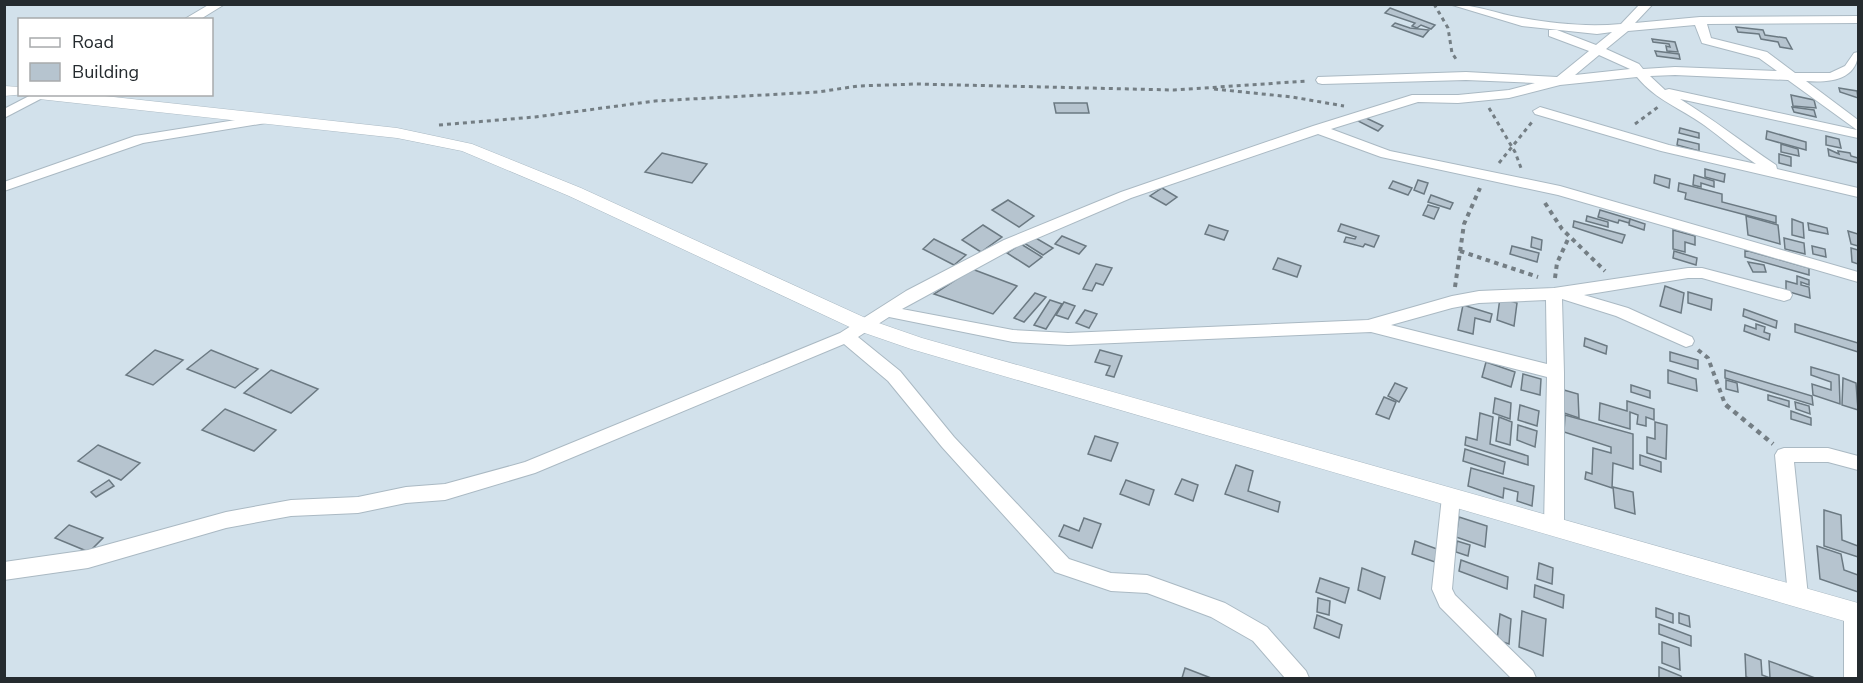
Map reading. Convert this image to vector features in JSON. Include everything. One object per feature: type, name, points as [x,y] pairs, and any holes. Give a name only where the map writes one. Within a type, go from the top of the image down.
[{"type":"street","points":[[193,18],[220,4]]},
{"type":"street","points":[[1454,4],[1522,22],[1629,63],[1641,72],[1655,90],[1709,122],[1735,144],[1779,174]]},
{"type":"street","points":[[1322,80],[1467,76],[1560,81],[1599,50],[1646,5]]},
{"type":"street","points":[[1522,22],[1573,29],[1623,28],[1700,21],[1858,19]]},
{"type":"street","points":[[1700,21],[1706,40],[1763,55],[1858,126]]},
{"type":"street","points":[[4,571],[88,559],[226,520],[291,508],[358,505],[406,495],[445,492],[529,468],[846,337],[885,310],[1009,244],[1081,212],[1318,129],[1417,98],[1458,99],[1509,94],[1560,81],[1641,72],[1752,73],[1793,77],[1833,76],[1850,69],[1858,56]]},
{"type":"street","points":[[1655,90],[1858,134]]},
{"type":"street","points":[[4,114],[40,96]]},
{"type":"street","points":[[51,96],[397,133],[466,147],[575,192],[862,325],[918,344],[1856,614],[1855,678]]},
{"type":"street","points":[[1540,111],[1620,135],[1858,192]]},
{"type":"street","points":[[4,187],[140,139],[267,119]]},
{"type":"street","points":[[1318,129],[1386,154],[1527,184],[1858,277]]},
{"type":"street","points":[[885,310],[1013,336],[1068,339],[1371,326],[1452,302],[1479,297],[1618,284],[1688,273],[1702,273],[1784,295]]},
{"type":"street","points":[[1556,290],[1622,312],[1686,341]]},
{"type":"street","points":[[1554,527],[1556,290]]},
{"type":"street","points":[[1371,326],[1556,373]]},
{"type":"street","points":[[846,337],[870,354],[894,376],[948,442],[1062,566],[1111,582],[1147,584],[1218,610],[1260,634],[1298,678]]},
{"type":"street","points":[[1798,596],[1784,455],[1828,455],[1858,463]]},
{"type":"street","points":[[1451,497],[1442,589],[1447,601],[1525,678]]},
{"type":"path","points":[[1434,4],[1448,28],[1452,53],[1467,76]]},
{"type":"path","points":[[431,126],[486,119],[536,117],[655,101],[818,92],[858,86],[916,84],[1174,90],[1322,80]]},
{"type":"path","points":[[1203,88],[1292,97],[1351,107]]},
{"type":"path","points":[[1483,97],[1512,148],[1527,184],[1540,197],[1569,237],[1618,284]]},
{"type":"path","points":[[1620,135],[1668,99]]},
{"type":"path","points":[[1452,302],[1460,251],[1468,214],[1475,195],[1540,111]]},
{"type":"path","points":[[1460,251],[1556,290],[1557,263],[1569,237]]},
{"type":"path","points":[[1686,341],[1708,358],[1725,404],[1784,455]]},
{"type":"building","points":[[1390,8],[1435,25],[1431,29],[1421,25],[1417,28],[1412,26],[1415,23],[1385,13]]},
{"type":"building","points":[[1395,23],[1410,28],[1429,30],[1423,37],[1392,26]]},
{"type":"building","points":[[1736,27],[1763,30],[1765,35],[1786,38],[1792,49],[1780,47],[1778,42],[1761,39],[1759,34],[1738,32]]},
{"type":"building","points":[[1652,39],[1675,42],[1678,52],[1667,51],[1666,46],[1670,47],[1669,44],[1653,42]]},
{"type":"building","points":[[1655,51],[1679,54],[1680,59],[1657,56]]},
{"type":"building","points":[[1839,88],[1857,91],[1858,98],[1840,92]]},
{"type":"building","points":[[1791,95],[1814,100],[1816,108],[1793,106]]},
{"type":"building","points":[[1054,103],[1087,103],[1089,113],[1056,113]]},
{"type":"building","points":[[1792,107],[1814,110],[1816,117],[1794,112]]},
{"type":"building","points":[[1364,117],[1383,126],[1378,131],[1358,121]]},
{"type":"building","points":[[1680,128],[1699,133],[1699,138],[1679,133]]},
{"type":"building","points":[[1767,131],[1806,142],[1806,150],[1766,139]]},
{"type":"building","points":[[1826,136],[1839,139],[1841,148],[1826,145]]},
{"type":"building","points":[[1678,139],[1699,144],[1699,151],[1677,145]]},
{"type":"building","points":[[1781,144],[1798,149],[1799,156],[1781,152]]},
{"type":"building","points":[[1828,149],[1839,154],[1838,151],[1850,153],[1851,156],[1858,158],[1858,163],[1829,156]]},
{"type":"building","points":[[662,153],[707,164],[692,183],[645,172]]},
{"type":"building","points":[[1779,154],[1791,157],[1791,166],[1779,163]]},
{"type":"building","points":[[1705,169],[1725,174],[1724,182],[1705,177]]},
{"type":"building","points":[[1655,175],[1670,179],[1669,188],[1654,183]]},
{"type":"building","points":[[1694,175],[1714,181],[1714,187],[1701,183],[1701,187],[1693,185]]},
{"type":"building","points":[[1418,180],[1428,183],[1424,194],[1414,190]]},
{"type":"building","points":[[1393,181],[1412,188],[1408,195],[1389,188]]},
{"type":"building","points":[[1679,183],[1722,194],[1722,202],[1776,216],[1776,223],[1685,199],[1686,193],[1678,191]]},
{"type":"building","points":[[1162,188],[1177,197],[1166,205],[1150,196]]},
{"type":"building","points":[[1431,195],[1453,203],[1450,209],[1428,202]]},
{"type":"building","points":[[1008,200],[1034,216],[1019,227],[992,210]]},
{"type":"building","points":[[1428,205],[1439,208],[1434,219],[1423,215]]},
{"type":"building","points":[[1600,210],[1630,219],[1629,223],[1619,220],[1618,223],[1598,217]]},
{"type":"building","points":[[1587,216],[1608,222],[1608,227],[1586,221]]},
{"type":"building","points":[[1746,216],[1778,225],[1780,244],[1748,235]]},
{"type":"building","points":[[1630,219],[1645,224],[1644,230],[1629,225]]},
{"type":"building","points":[[1792,219],[1803,223],[1804,238],[1792,235]]},
{"type":"building","points":[[1574,221],[1625,235],[1622,243],[1573,227]]},
{"type":"building","points":[[1808,223],[1827,228],[1828,234],[1809,230]]},
{"type":"building","points":[[1341,224],[1379,236],[1374,247],[1365,244],[1363,247],[1344,242],[1346,237],[1355,239],[1356,237],[1338,231]]},
{"type":"building","points":[[983,225],[1002,237],[981,252],[962,240]]},
{"type":"building","points":[[1209,225],[1228,231],[1224,240],[1205,234]]},
{"type":"building","points":[[1673,230],[1695,236],[1695,245],[1685,242],[1685,252],[1673,249]]},
{"type":"building","points":[[1848,231],[1858,234],[1858,246],[1851,244]]},
{"type":"building","points":[[1062,236],[1086,246],[1079,254],[1055,244]]},
{"type":"building","points":[[1034,237],[1053,248],[1043,255],[1024,243]]},
{"type":"building","points":[[1532,237],[1542,240],[1541,250],[1531,247]]},
{"type":"building","points":[[1784,238],[1804,243],[1805,254],[1785,249]]},
{"type":"building","points":[[934,239],[966,255],[954,265],[923,249]]},
{"type":"building","points":[[1021,244],[1042,257],[1029,267],[1007,253]]},
{"type":"building","points":[[1512,246],[1539,253],[1537,262],[1510,254]]},
{"type":"building","points":[[1812,246],[1825,249],[1826,257],[1813,254]]},
{"type":"building","points":[[1851,248],[1858,250],[1858,264],[1852,262]]},
{"type":"building","points":[[1745,250],[1809,268],[1809,275],[1745,257]]},
{"type":"building","points":[[1674,251],[1697,258],[1696,265],[1673,258]]},
{"type":"building","points":[[1278,258],[1301,266],[1297,277],[1273,269]]},
{"type":"building","points":[[1748,262],[1764,265],[1766,272],[1753,272]]},
{"type":"building","points":[[1096,264],[1112,268],[1103,285],[1096,283],[1092,291],[1083,289]]},
{"type":"building","points":[[972,269],[1017,286],[993,314],[934,294]]},
{"type":"building","points":[[1797,276],[1809,280],[1809,285],[1801,282],[1801,285],[1809,287],[1810,298],[1786,291],[1786,281],[1797,284]]},
{"type":"building","points":[[1665,286],[1684,293],[1681,313],[1660,306]]},
{"type":"building","points":[[1688,292],[1712,299],[1711,310],[1688,303]]},
{"type":"building","points":[[1035,293],[1046,297],[1024,322],[1014,318]]},
{"type":"building","points":[[1500,298],[1517,303],[1514,326],[1497,320]]},
{"type":"building","points":[[1050,300],[1062,304],[1046,329],[1034,325]]},
{"type":"building","points":[[1064,302],[1075,306],[1068,319],[1056,315]]},
{"type":"building","points":[[1463,305],[1492,314],[1490,322],[1475,318],[1473,334],[1458,330]]},
{"type":"building","points":[[1744,309],[1777,321],[1776,328],[1743,316]]},
{"type":"building","points":[[1085,310],[1097,314],[1089,328],[1076,323]]},
{"type":"building","points":[[1756,324],[1765,327],[1764,332],[1770,334],[1769,340],[1744,331],[1745,325],[1756,329]]},
{"type":"building","points":[[1795,324],[1858,343],[1858,352],[1795,332]]},
{"type":"building","points":[[1585,338],[1607,346],[1606,354],[1584,346]]},
{"type":"building","points":[[155,350],[183,360],[153,385],[126,375]]},
{"type":"building","points":[[211,350],[258,369],[235,388],[187,369]]},
{"type":"building","points":[[1100,350],[1122,356],[1114,377],[1106,375],[1110,366],[1095,362]]},
{"type":"building","points":[[1670,352],[1698,360],[1698,369],[1670,361]]},
{"type":"building","points":[[1486,362],[1515,372],[1511,387],[1482,377]]},
{"type":"building","points":[[1811,367],[1839,375],[1840,404],[1813,395],[1812,384],[1831,390],[1831,382],[1811,375]]},
{"type":"building","points":[[271,370],[318,389],[291,413],[244,393]]},
{"type":"building","points":[[1668,370],[1696,379],[1697,391],[1668,383]]},
{"type":"building","points":[[1725,370],[1812,396],[1813,405],[1725,378]]},
{"type":"building","points":[[1523,374],[1541,379],[1540,395],[1521,390]]},
{"type":"building","points":[[1843,378],[1856,383],[1858,410],[1842,405]]},
{"type":"building","points":[[1726,380],[1737,383],[1738,392],[1726,389]]},
{"type":"building","points":[[1395,383],[1407,388],[1399,402],[1388,396]]},
{"type":"building","points":[[1631,385],[1650,391],[1650,398],[1631,392]]},
{"type":"building","points":[[1564,390],[1578,394],[1579,418],[1564,413]]},
{"type":"building","points":[[1768,395],[1789,401],[1789,407],[1768,400]]},
{"type":"building","points":[[1384,397],[1396,402],[1389,419],[1376,414]]},
{"type":"building","points":[[1495,398],[1511,403],[1510,419],[1493,413]]},
{"type":"building","points":[[1627,401],[1654,409],[1654,420],[1646,417],[1646,426],[1637,424],[1638,415],[1630,412],[1630,429],[1599,420],[1600,403],[1627,411]]},
{"type":"building","points":[[1795,402],[1809,406],[1810,414],[1796,409]]},
{"type":"building","points":[[1520,405],[1539,411],[1537,426],[1518,420]]},
{"type":"building","points":[[225,409],[276,430],[254,451],[202,430]]},
{"type":"building","points":[[1791,411],[1811,418],[1811,425],[1791,419]]},
{"type":"building","points":[[1480,413],[1493,417],[1490,444],[1528,456],[1528,465],[1465,445],[1466,437],[1477,440]]},
{"type":"building","points":[[1565,415],[1633,434],[1633,469],[1613,463],[1612,488],[1585,479],[1586,472],[1592,474],[1593,448],[1611,453],[1611,447],[1564,432]]},
{"type":"building","points":[[1499,417],[1512,422],[1510,445],[1496,441]]},
{"type":"building","points":[[1655,422],[1667,425],[1666,459],[1647,453],[1647,437],[1655,439]]},
{"type":"building","points":[[1518,425],[1537,431],[1535,447],[1517,440]]},
{"type":"building","points":[[1095,436],[1118,443],[1111,461],[1088,454]]},
{"type":"building","points":[[98,445],[140,463],[121,480],[78,461]]},
{"type":"building","points":[[1465,449],[1505,462],[1503,474],[1463,461]]},
{"type":"building","points":[[1640,455],[1661,462],[1661,472],[1640,465]]},
{"type":"building","points":[[1236,465],[1253,471],[1248,491],[1280,502],[1278,512],[1225,494]]},
{"type":"building","points":[[1471,468],[1534,486],[1532,506],[1517,501],[1518,492],[1504,488],[1503,498],[1468,486]]},
{"type":"building","points":[[1182,479],[1198,485],[1193,501],[1175,494]]},
{"type":"building","points":[[109,480],[114,486],[96,497],[91,492]]},
{"type":"building","points":[[1126,480],[1154,490],[1149,505],[1120,494]]},
{"type":"building","points":[[1613,487],[1633,492],[1635,514],[1615,508]]},
{"type":"building","points":[[1824,510],[1841,515],[1842,540],[1858,546],[1858,557],[1824,546]]},
{"type":"building","points":[[1459,517],[1487,526],[1485,547],[1456,537]]},
{"type":"building","points":[[1084,518],[1101,524],[1092,548],[1059,536],[1064,525],[1079,531]]},
{"type":"building","points":[[69,525],[103,538],[89,552],[55,538]]},
{"type":"building","points":[[1415,541],[1437,549],[1435,562],[1412,554]]},
{"type":"building","points":[[1457,541],[1470,545],[1468,556],[1456,552]]},
{"type":"building","points":[[1817,546],[1841,554],[1844,570],[1858,575],[1858,592],[1820,579]]},
{"type":"building","points":[[1461,560],[1508,577],[1507,589],[1459,571]]},
{"type":"building","points":[[1539,563],[1553,568],[1552,584],[1537,579]]},
{"type":"building","points":[[1362,568],[1385,577],[1380,599],[1358,590]]},
{"type":"building","points":[[1320,578],[1349,588],[1345,603],[1316,592]]},
{"type":"building","points":[[1535,585],[1564,595],[1563,608],[1534,597]]},
{"type":"building","points":[[1318,598],[1330,601],[1329,615],[1317,612]]},
{"type":"building","points":[[1656,608],[1673,614],[1673,623],[1656,617]]},
{"type":"building","points":[[1522,611],[1546,619],[1543,656],[1519,647]]},
{"type":"building","points":[[1679,613],[1689,616],[1690,627],[1679,623]]},
{"type":"building","points":[[1500,614],[1511,619],[1509,644],[1497,640]]},
{"type":"building","points":[[1317,615],[1342,625],[1339,638],[1314,628]]},
{"type":"building","points":[[1659,624],[1691,636],[1691,646],[1659,634]]},
{"type":"building","points":[[1662,642],[1679,648],[1680,670],[1662,663]]},
{"type":"building","points":[[1745,654],[1761,660],[1762,675],[1770,678],[1746,677]]},
{"type":"building","points":[[1769,661],[1815,678],[1770,678]]},
{"type":"building","points":[[1659,667],[1681,676],[1682,678],[1659,678]]},
{"type":"building","points":[[1185,668],[1211,678],[1182,678]]}]
